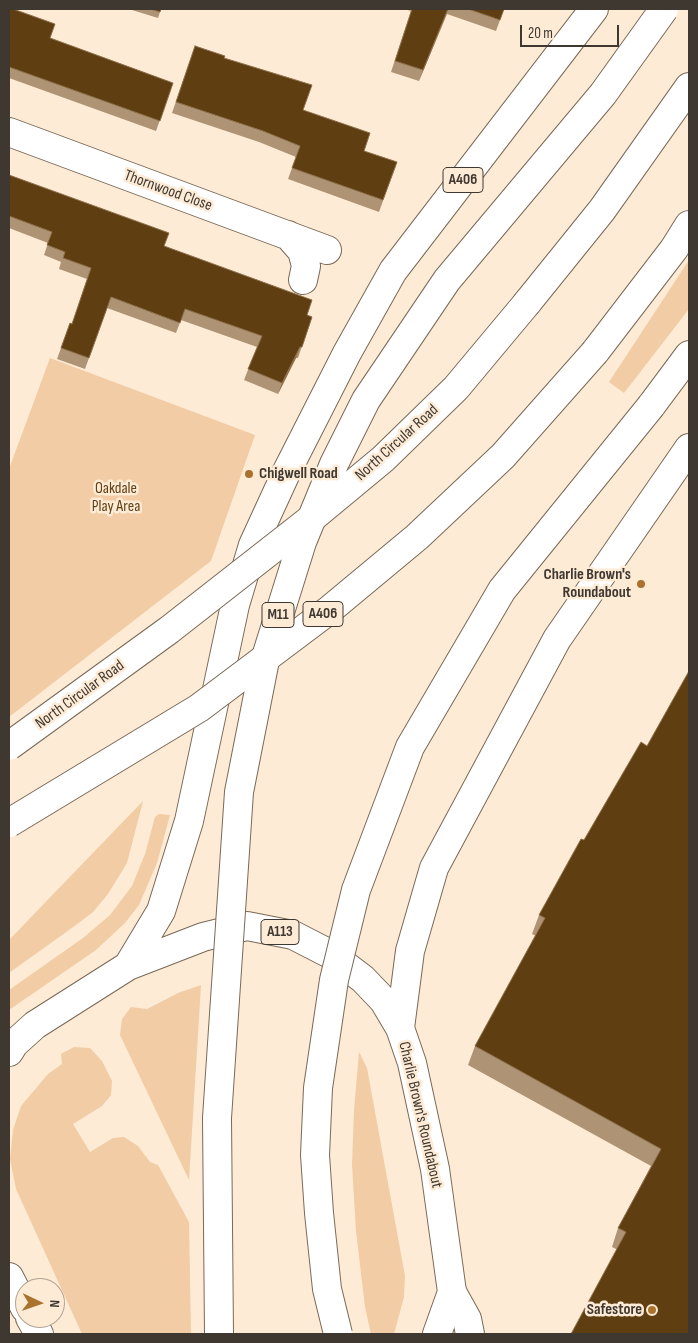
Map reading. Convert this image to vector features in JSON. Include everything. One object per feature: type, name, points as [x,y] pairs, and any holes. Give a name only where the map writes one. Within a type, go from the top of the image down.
[{"type":"main road","name":"A406","points":[[128,966],[161,911],[190,821],[235,605],[253,546],[291,463],[347,353],[393,271],[594,9]]},
{"type":"main road","name":"M11","points":[[219,1334],[217,1118],[239,792],[265,660],[302,542],[334,464],[366,400],[446,280],[603,94],[664,9]]},
{"type":"main road","name":"North Circular Road","points":[[9,746],[169,630],[307,522],[383,459],[456,388],[527,303],[602,210],[689,87]]},
{"type":"main road","name":"Thornwood Close","points":[[9,132],[327,250]]},
{"type":"main road","name":"A406","points":[[9,824],[199,708],[328,611],[417,537],[503,456],[595,352],[674,249],[689,225]]},
{"type":"main road","points":[[288,235],[302,251],[306,266],[303,280]]},
{"type":"main road","points":[[338,1334],[327,1289],[315,1155],[318,1088],[334,980],[356,890],[410,747],[502,590],[651,406],[689,355]]},
{"type":"main road","points":[[400,1028],[410,951],[434,868],[557,639],[689,448]]},
{"type":"main road","name":"Charlie Brown's Roundabout","points":[[9,1052],[14,1044],[35,1025],[128,966],[203,938],[247,926],[293,935],[330,954],[363,979],[384,1001],[400,1028],[412,1063],[434,1169],[452,1292],[437,1334]]},
{"type":"main road","points":[[9,1277],[15,1289]]},
{"type":"main road","name":"A113","points":[[452,1292],[467,1319],[470,1334]]},
{"type":"green space","points":[[689,260],[689,309],[624,393],[609,382]]},
{"type":"green space","name":"Oakdale Play Area","points":[[50,358],[255,435],[211,561],[9,717],[9,469]]},
{"type":"green space","points":[[143,801],[127,863],[108,894],[93,912],[9,973],[9,940]]},
{"type":"green space","points":[[159,814],[170,815],[157,863],[139,905],[125,923],[96,950],[9,1010],[9,990],[83,938],[110,915],[132,886],[145,854],[155,817]]},
{"type":"green space","points":[[201,985],[189,1180],[120,1035],[122,1019],[131,1007],[147,1009],[178,993]]},
{"type":"green space","points":[[74,1047],[90,1048],[102,1061],[112,1081],[111,1095],[102,1106],[73,1124],[90,1152],[113,1138],[124,1137],[138,1146],[150,1162],[158,1165],[189,1222],[191,1334],[82,1334],[65,1297],[65,1278],[57,1278],[16,1189],[10,1159],[13,1130],[21,1106],[48,1074],[62,1064],[61,1054]]},
{"type":"green space","points":[[359,1052],[367,1068],[405,1276],[404,1297],[394,1334],[371,1334],[365,1307],[356,1231],[352,1165]]},
{"type":"building","points":[[9,9],[55,24],[50,38],[173,83],[160,121],[9,67]]},
{"type":"building","points":[[150,9],[161,9],[160,12]]},
{"type":"building","points":[[412,9],[448,9],[423,70],[395,61]]},
{"type":"building","points":[[468,9],[504,9],[500,20]]},
{"type":"building","points":[[195,46],[225,56],[224,58],[312,85],[303,110],[370,133],[364,151],[397,162],[383,200],[292,168],[300,146],[263,131],[176,102]]},
{"type":"building","points":[[9,175],[169,233],[164,246],[312,300],[307,315],[312,317],[302,347],[300,347],[282,383],[248,369],[262,336],[185,309],[180,323],[111,297],[89,358],[61,348],[70,323],[72,324],[91,268],[63,258],[65,252],[47,245],[52,232],[9,216]]},
{"type":"building","points":[[689,671],[689,1334],[571,1334],[626,1232],[618,1228],[661,1149],[475,1046],[545,918],[539,915],[581,839],[584,840],[641,742],[647,746]]},
{"type":"place","name":"Chigwell Road","points":[[249,474]]},
{"type":"place","name":"Charlie Brown's Roundabout","points":[[641,584]]},
{"type":"place","name":"Safestore","points":[[652,1310]]}]
